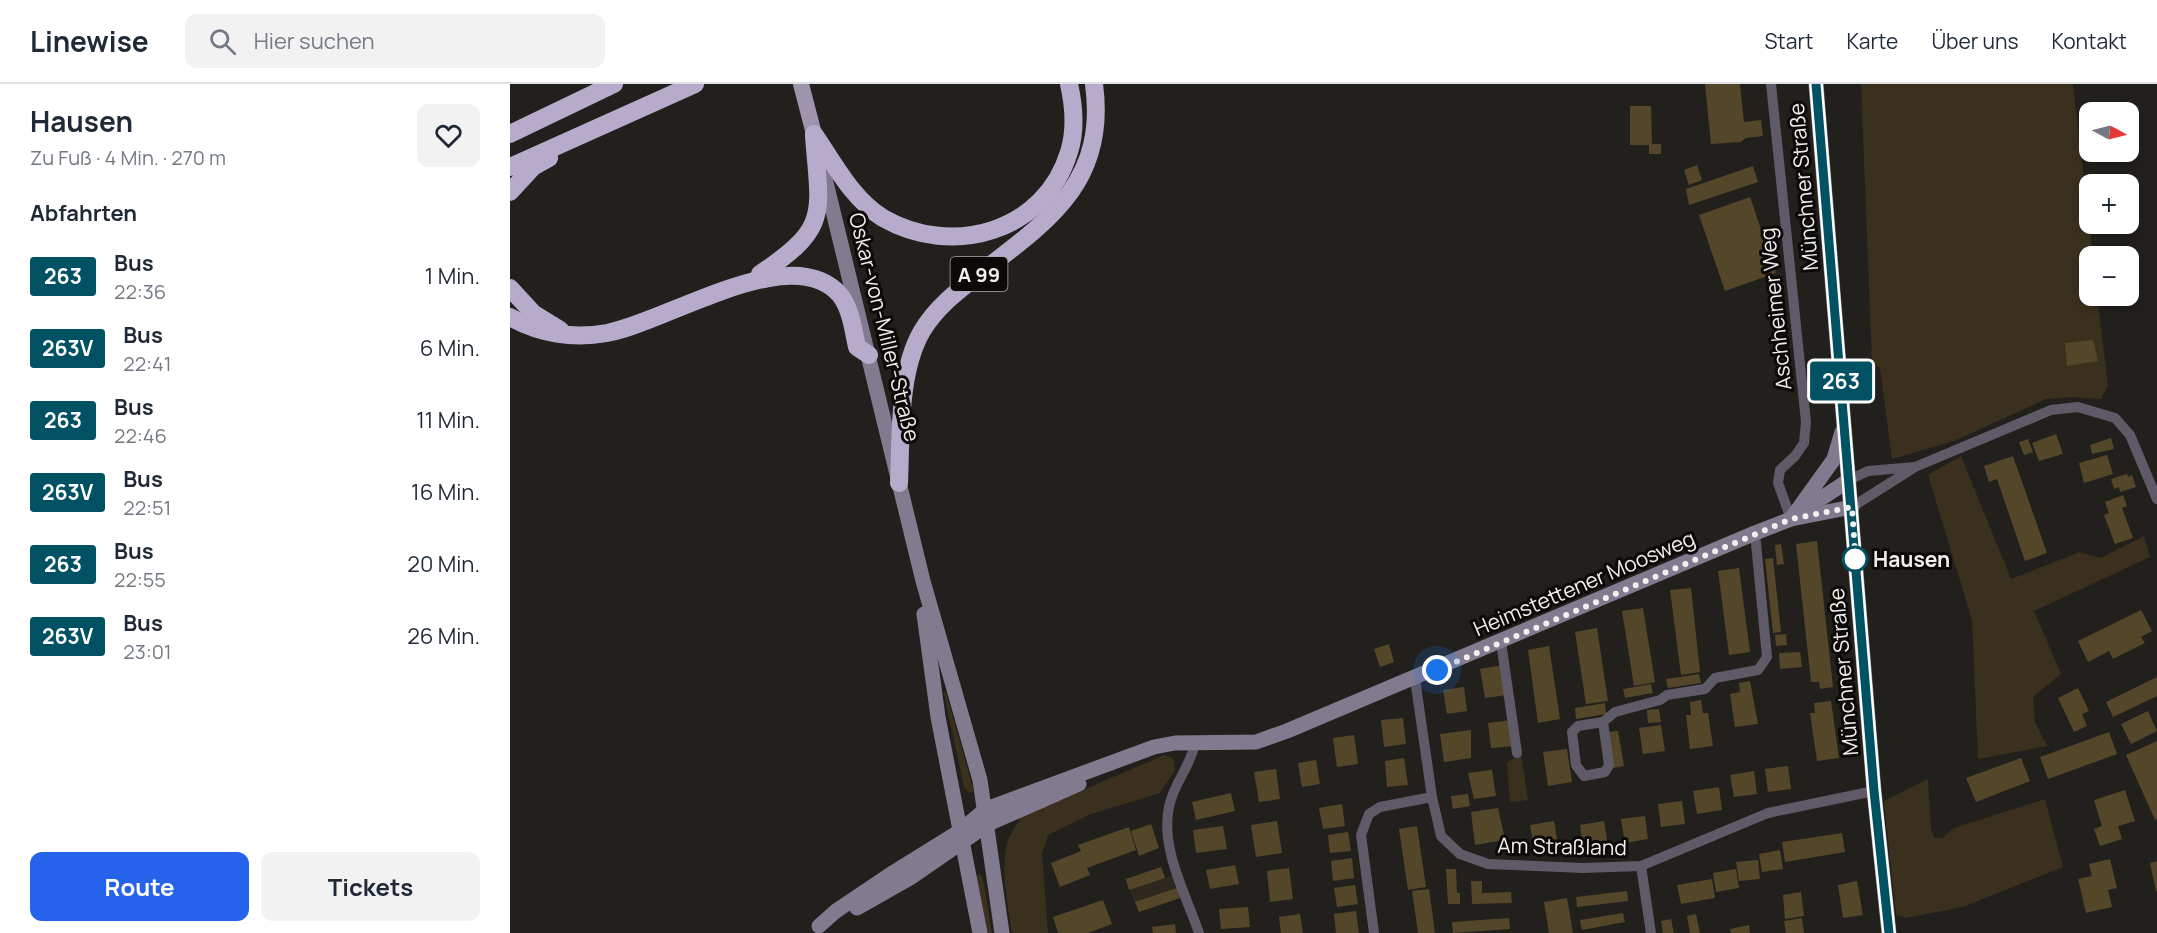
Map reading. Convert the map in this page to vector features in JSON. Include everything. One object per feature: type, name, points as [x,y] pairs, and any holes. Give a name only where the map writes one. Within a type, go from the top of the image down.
[{"type":"highway","points":[[510,134],[614,84]]},
{"type":"highway","points":[[510,167],[695,84]]},
{"type":"highway","points":[[814,134],[852,190],[881,217],[910,231],[937,238],[965,238],[990,232],[1032,208],[1054,182],[1069,152],[1074,123],[1070,84]]},
{"type":"highway","name":"A 99","points":[[899,483],[901,425],[908,369],[921,332],[948,298],[1041,225],[1069,198],[1087,162],[1096,125],[1094,84]]},
{"type":"highway","points":[[751,280],[791,254],[805,239],[816,221],[819,202],[814,134]]},
{"type":"highway","points":[[510,192],[533,167],[569,147],[578,135]]},
{"type":"highway","points":[[510,317],[544,332],[598,334],[635,325],[751,280],[777,274],[797,274],[816,279],[839,294],[848,309],[857,347],[869,355]]},
{"type":"highway","points":[[510,288],[534,314],[567,334]]},
{"type":"main road","name":"Oskar-von-Miller-Straße","points":[[801,84],[814,134]]},
{"type":"street","name":"Aschheimer Weg","points":[[1771,84],[1806,422],[1804,443],[1796,456],[1780,470],[1779,483],[1791,519]]},
{"type":"street","name":"Münchner Straße","points":[[1816,84],[1874,791],[1889,933]]},
{"type":"street","name":"Oskar-von-Miller-Straße","points":[[814,134],[922,581],[947,660],[987,817],[1002,933]]},
{"type":"street","points":[[1852,507],[1915,467],[2051,410],[2078,407],[2115,418],[2130,435],[2157,499]]},
{"type":"street","points":[[1791,519],[1834,459],[1844,423]]},
{"type":"street","points":[[1849,480],[1868,471],[1915,467]]},
{"type":"street","name":"Heimstettener Moosweg","points":[[1791,519],[1849,480]]},
{"type":"street","name":"Heimstettener Moosweg","points":[[961,837],[987,817],[1154,747],[1195,743],[1256,742],[1415,679],[1755,533],[1791,519],[1852,507]]},
{"type":"street","points":[[1603,722],[1609,765],[1605,772],[1584,776],[1576,765],[1572,732],[1578,726],[1603,722],[1615,712],[1659,700],[1667,695],[1705,689],[1715,678],[1758,670],[1767,657],[1755,533]]},
{"type":"street","name":"Oskar-von-Miller-Straße","points":[[922,581],[923,609],[938,717],[980,933]]},
{"type":"street","points":[[1501,642],[1517,753]]},
{"type":"street","name":"Am Straßland","points":[[1415,679],[1432,797],[1441,836],[1460,854],[1488,864],[1583,868],[1641,866],[1767,813],[1874,791]]},
{"type":"street","points":[[1195,743],[1193,754],[1171,800],[1167,831],[1199,933]]},
{"type":"street","points":[[1374,933],[1361,835],[1369,814],[1380,807],[1432,797]]},
{"type":"street","points":[[813,929],[840,918],[910,878],[961,837]]},
{"type":"street","points":[[1641,866],[1651,933]]},
{"type":"shaded area","points":[[1861,84],[2073,84],[2079,136],[2079,162],[2082,162],[2083,174],[2079,174],[2079,234],[2090,234],[2092,246],[2079,246],[2079,306],[2098,306],[2108,385],[2101,399],[2074,397],[2046,399],[1954,441],[1892,459],[1880,368],[1872,362]]},
{"type":"shaded area","points":[[1961,456],[2011,579],[2080,552],[2100,558],[2144,536],[2150,557],[2034,611],[2061,674],[2033,697],[2035,722],[2047,746],[1978,759],[1972,620],[1928,475]]},
{"type":"shaded area","points":[[944,693],[946,693],[974,791],[969,793],[964,787]]},
{"type":"shaded area","points":[[1521,753],[1528,800],[1510,802],[1507,763]]},
{"type":"shaded area","points":[[1164,755],[1174,759],[1175,770],[1160,793],[1091,814],[1048,835],[1042,853],[1048,933],[1012,933],[1004,872],[1009,838],[1021,817]]},
{"type":"shaded area","points":[[1928,779],[1931,829],[1934,838],[1942,838],[1954,828],[2045,799],[2063,867],[1963,907],[1905,918],[1896,915],[1884,801]]},
{"type":"shaded area","points":[[1161,867],[1165,878],[1173,875],[1180,898],[1139,912],[1125,879]]},
{"type":"shaded area","points":[[980,874],[983,879],[992,933],[987,933],[976,875]]},
{"type":"building","points":[[1705,84],[1740,84],[1744,122],[1761,120],[1763,136],[1746,138],[1741,142],[1711,144]]},
{"type":"building","points":[[1630,106],[1651,106],[1652,144],[1661,144],[1661,154],[1649,154],[1649,145],[1630,145]]},
{"type":"building","points":[[1697,165],[1702,180],[1689,185],[1684,170]]},
{"type":"building","points":[[1753,166],[1758,182],[1689,205],[1686,189]]},
{"type":"building","points":[[1750,197],[1776,273],[1725,291],[1699,215]]},
{"type":"building","points":[[2093,340],[2098,361],[2067,366],[2065,343]]},
{"type":"building","points":[[2056,434],[2063,454],[2039,461],[2032,443]]},
{"type":"building","points":[[2111,438],[2114,449],[2092,454],[2090,445]]},
{"type":"building","points":[[2028,439],[2033,452],[2024,455],[2019,442]]},
{"type":"building","points":[[2107,455],[2113,474],[2084,483],[2079,463]]},
{"type":"building","points":[[2013,456],[2047,553],[2025,561],[1997,479],[1989,482],[1984,466]]},
{"type":"building","points":[[2127,474],[2128,477],[2132,475],[2136,487],[2120,492],[2119,487],[2114,489],[2111,479]]},
{"type":"building","points":[[2123,495],[2127,506],[2122,508],[2133,538],[2115,544],[2104,515],[2109,513],[2105,502]]},
{"type":"building","points":[[1817,541],[1833,687],[1820,689],[1819,682],[1811,682],[1796,544]]},
{"type":"building","points":[[1781,544],[1784,564],[1777,565],[1775,545]]},
{"type":"building","points":[[1773,558],[1781,632],[1773,633],[1765,559]]},
{"type":"building","points":[[1739,568],[1750,652],[1729,655],[1718,571]]},
{"type":"building","points":[[1691,588],[1700,672],[1681,675],[1670,590]]},
{"type":"building","points":[[1643,608],[1655,682],[1634,686],[1622,611]]},
{"type":"building","points":[[2141,610],[2152,631],[2141,637],[2145,643],[2113,659],[2109,651],[2088,662],[2078,641]]},
{"type":"building","points":[[1597,628],[1608,701],[1586,704],[1575,632]]},
{"type":"building","points":[[1786,634],[1787,645],[1776,646],[1775,635]]},
{"type":"building","points":[[1389,644],[1394,662],[1380,667],[1374,649]]},
{"type":"building","points":[[1549,646],[1560,719],[1538,723],[1528,650]]},
{"type":"building","points":[[1800,652],[1802,667],[1780,669],[1779,653]]},
{"type":"building","points":[[1503,665],[1507,695],[1485,698],[1480,669]]},
{"type":"building","points":[[1699,674],[1701,683],[1668,688],[1666,679]]},
{"type":"building","points":[[2157,677],[2157,696],[2113,717],[2106,702]]},
{"type":"building","points":[[1750,681],[1758,724],[1735,727],[1730,694],[1740,692],[1739,683]]},
{"type":"building","points":[[1651,684],[1653,693],[1625,698],[1623,689]]},
{"type":"building","points":[[1464,687],[1467,711],[1447,714],[1443,690]]},
{"type":"building","points":[[2078,688],[2089,711],[2082,714],[2087,726],[2074,732],[2058,698]]},
{"type":"building","points":[[1701,700],[1703,713],[1708,713],[1713,746],[1690,749],[1686,715],[1691,715],[1690,702]]},
{"type":"building","points":[[1831,701],[1839,758],[1817,761],[1810,713],[1815,713],[1814,703]]},
{"type":"building","points":[[1605,703],[1606,714],[1576,719],[1575,708]]},
{"type":"building","points":[[1659,709],[1661,722],[1648,723],[1647,710]]},
{"type":"building","points":[[2148,711],[2157,731],[2131,744],[2121,724]]},
{"type":"building","points":[[1403,718],[1406,744],[1384,747],[1381,720]]},
{"type":"building","points":[[1511,720],[1514,746],[1491,748],[1488,723]]},
{"type":"building","points":[[1661,725],[1665,751],[1643,754],[1639,728]]},
{"type":"building","points":[[1471,730],[1471,758],[1444,762],[1440,734]]},
{"type":"building","points":[[1618,731],[1624,766],[1613,768],[1608,732]]},
{"type":"building","points":[[2109,732],[2117,754],[2048,779],[2040,757]]},
{"type":"building","points":[[1354,735],[1358,764],[1337,767],[1333,738]]},
{"type":"building","points":[[2157,741],[2157,819],[2155,820],[2126,755]]},
{"type":"building","points":[[1567,749],[1572,782],[1548,786],[1543,752]]},
{"type":"building","points":[[1404,758],[1408,785],[1387,787],[1385,761]]},
{"type":"building","points":[[2021,758],[2030,781],[1976,802],[1966,778]]},
{"type":"building","points":[[1316,760],[1320,784],[1302,787],[1298,763]]},
{"type":"building","points":[[1788,766],[1791,789],[1768,792],[1765,769]]},
{"type":"building","points":[[1276,769],[1280,799],[1259,802],[1254,772]]},
{"type":"building","points":[[1492,770],[1496,796],[1474,799],[1468,773]]},
{"type":"building","points":[[1754,771],[1757,794],[1734,797],[1730,775]]},
{"type":"building","points":[[1719,787],[1722,810],[1697,814],[1693,791]]},
{"type":"building","points":[[2125,790],[2135,821],[2118,826],[2122,839],[2100,846],[2094,829],[2102,826],[2094,800]]},
{"type":"building","points":[[1231,793],[1235,811],[1196,820],[1192,802]]},
{"type":"building","points":[[1468,794],[1470,806],[1453,809],[1451,796]]},
{"type":"building","points":[[1682,801],[1685,824],[1661,827],[1658,804]]},
{"type":"building","points":[[1342,804],[1345,826],[1323,829],[1319,808]]},
{"type":"building","points":[[1498,808],[1505,840],[1475,845],[1471,812]]},
{"type":"building","points":[[1645,816],[1648,839],[1625,843],[1621,819]]},
{"type":"building","points":[[1277,821],[1282,853],[1256,857],[1251,825]]},
{"type":"building","points":[[1554,821],[1558,845],[1534,849],[1530,825]]},
{"type":"building","points":[[1604,821],[1608,846],[1583,850],[1580,825]]},
{"type":"building","points":[[1151,824],[1159,848],[1139,856],[1131,831]]},
{"type":"building","points":[[1223,826],[1227,849],[1196,853],[1193,830]]},
{"type":"building","points":[[1417,826],[1426,887],[1408,890],[1399,829]]},
{"type":"building","points":[[1129,827],[1136,850],[1087,868],[1090,875],[1060,887],[1051,863],[1081,851],[1078,845]]},
{"type":"building","points":[[1348,832],[1351,851],[1330,853],[1328,835]]},
{"type":"building","points":[[1842,833],[1845,852],[1785,862],[1782,842]]},
{"type":"building","points":[[1780,850],[1783,869],[1762,872],[1759,854]]},
{"type":"building","points":[[1352,858],[1354,878],[1333,881],[1331,861]]},
{"type":"building","points":[[2110,859],[2117,888],[2108,890],[2112,907],[2086,913],[2078,879],[2092,876],[2089,864]]},
{"type":"building","points":[[1758,860],[1760,879],[1739,881],[1736,862]]},
{"type":"building","points":[[2157,861],[2157,891],[2156,891],[2150,863]]},
{"type":"building","points":[[1235,865],[1239,884],[1210,889],[1206,870]]},
{"type":"building","points":[[1161,867],[1165,878],[1129,890],[1126,879]]},
{"type":"building","points":[[1289,868],[1293,899],[1270,902],[1267,871]]},
{"type":"building","points":[[1446,869],[1456,869],[1460,904],[1448,904]]},
{"type":"building","points":[[1736,869],[1739,888],[1716,892],[1713,873]]},
{"type":"building","points":[[1712,879],[1715,898],[1681,904],[1677,885]]},
{"type":"building","points":[[1471,881],[1482,881],[1482,893],[1511,892],[1512,903],[1472,904]]},
{"type":"building","points":[[1857,881],[1863,915],[1843,918],[1838,885]]},
{"type":"building","points":[[1355,885],[1358,904],[1337,907],[1334,888]]},
{"type":"building","points":[[1177,888],[1180,898],[1139,912],[1135,902]]},
{"type":"building","points":[[1429,889],[1435,933],[1418,933],[1412,891]]},
{"type":"building","points":[[1627,891],[1628,901],[1577,907],[1576,897]]},
{"type":"building","points":[[1801,892],[1804,916],[1785,919],[1783,895]]},
{"type":"building","points":[[1567,898],[1573,933],[1549,933],[1544,902]]},
{"type":"building","points":[[1103,900],[1112,924],[1088,933],[1058,933],[1053,917]]},
{"type":"building","points":[[1248,907],[1250,927],[1221,929],[1219,909]]},
{"type":"building","points":[[1356,911],[1359,933],[1336,933],[1334,914]]},
{"type":"building","points":[[1623,913],[1625,922],[1582,930],[1580,920]]},
{"type":"building","points":[[1300,914],[1303,933],[1281,933],[1279,917]]},
{"type":"building","points":[[1696,914],[1700,933],[1690,933],[1687,916]]},
{"type":"building","points":[[1509,918],[1510,929],[1453,933],[1452,922]]},
{"type":"building","points":[[1802,918],[1804,933],[1786,933],[1784,921]]},
{"type":"building","points":[[1671,919],[1674,933],[1663,933],[1661,921]]},
{"type":"building","points":[[1175,924],[1176,933],[1153,933],[1152,927]]},
{"type":"building","points":[[1749,925],[1750,933],[1731,933],[1730,929]]},
{"type":"bus line","name":"263","points":[[1816,84],[1874,791],[1889,933]]},
{"type":"place","name":"Hausen","points":[[1855,559]]},
{"type":"route","points":[[1437,670],[1641,580],[1791,519],[1852,507],[1856,568],[1855,559]]}]
